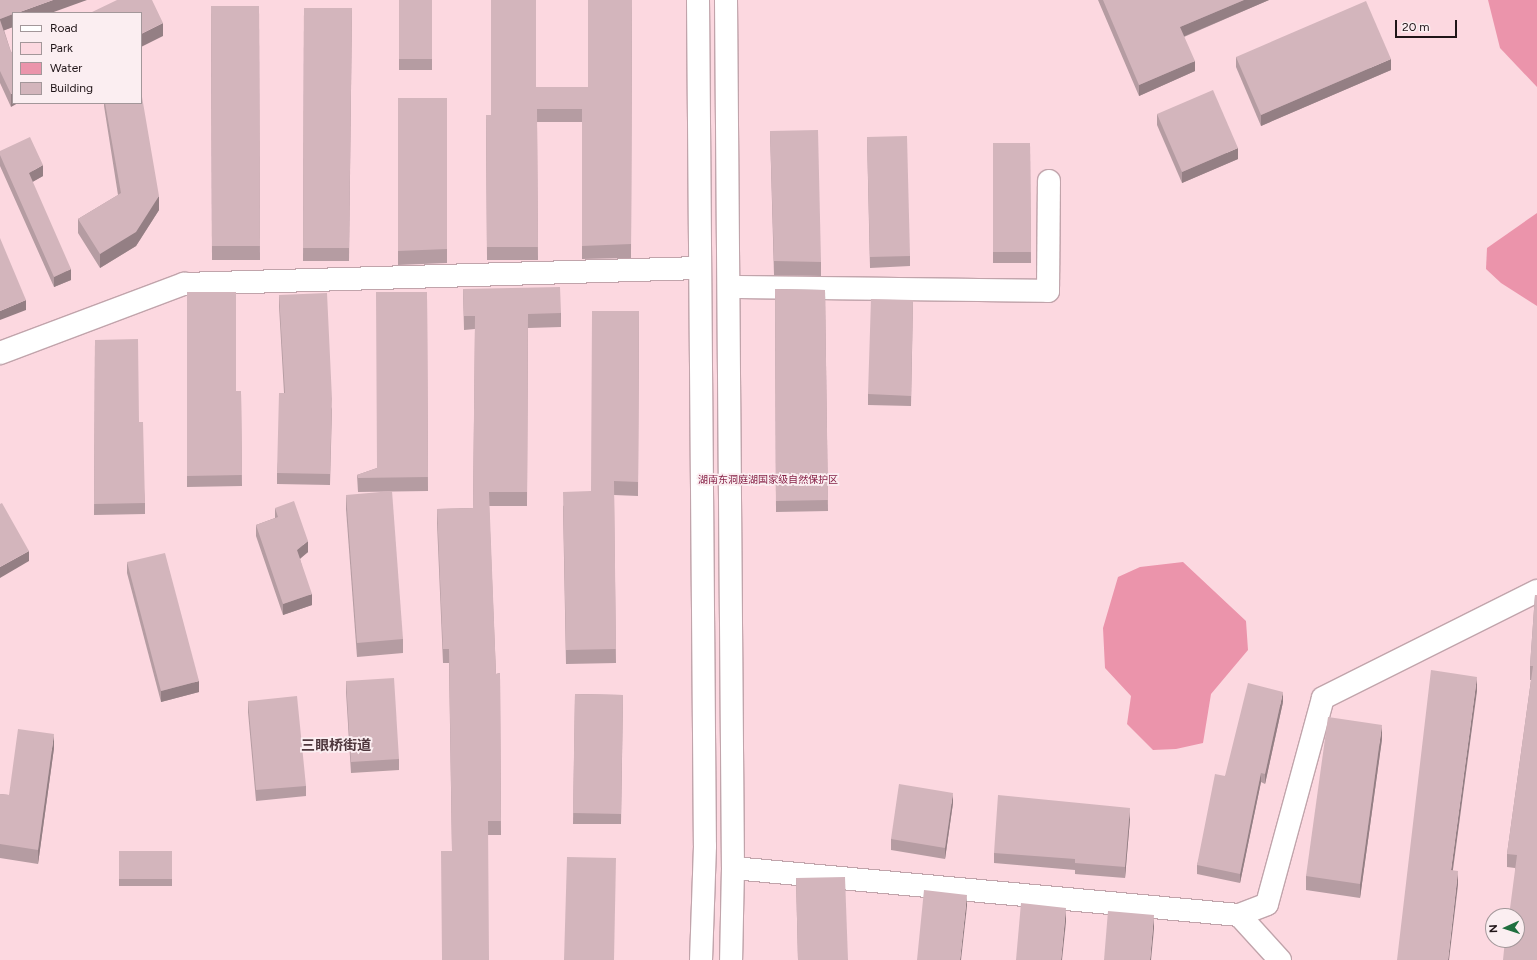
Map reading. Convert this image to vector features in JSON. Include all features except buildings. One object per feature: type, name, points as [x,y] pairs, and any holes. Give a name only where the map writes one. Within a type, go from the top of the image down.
[{"type":"street","points":[[698,0],[705,846],[701,960]]},
{"type":"street","points":[[726,0],[733,868],[731,960]]},
{"type":"street","points":[[729,286],[1048,291],[1049,181]]},
{"type":"street","points":[[0,353],[184,284],[700,268]]},
{"type":"street","points":[[733,868],[1239,915],[1267,904],[1323,698],[1537,591]]},
{"type":"street","points":[[1239,915],[1280,960]]},
{"type":"green space","name":"湖南东洞庭湖国家级自然保护区","points":[[0,0],[1537,0],[1537,960],[0,960]]},
{"type":"water","points":[[1488,0],[1537,0],[1537,87],[1500,48]]},
{"type":"water","points":[[1537,213],[1537,306],[1501,283],[1486,269],[1487,248]]},
{"type":"water","points":[[1183,562],[1246,621],[1248,650],[1211,694],[1203,743],[1176,749],[1153,750],[1127,724],[1131,696],[1105,668],[1103,628],[1118,577],[1140,567]]},
{"type":"district","name":"三眼桥街道","points":[[336,746]]}]
